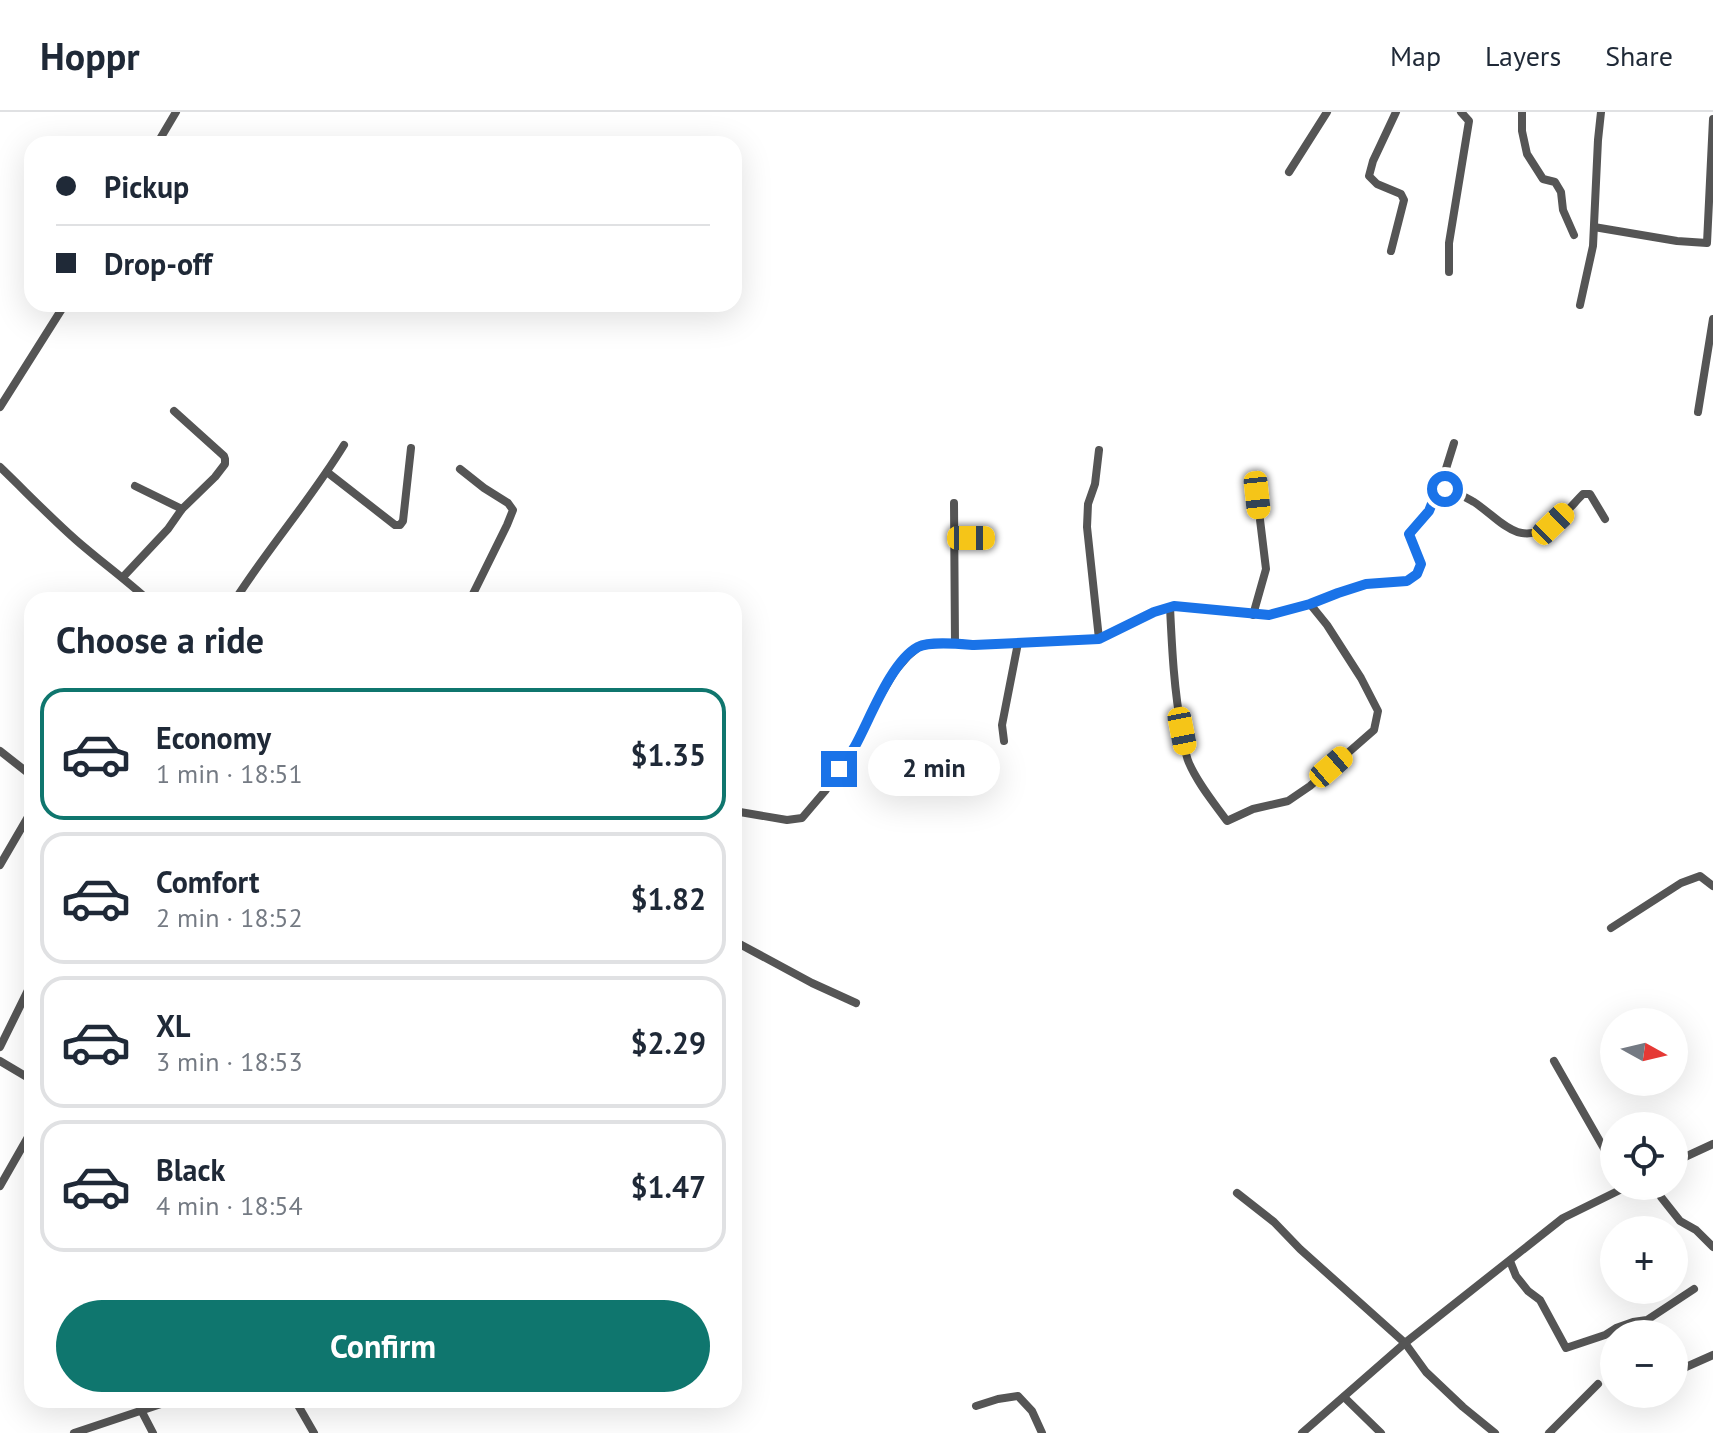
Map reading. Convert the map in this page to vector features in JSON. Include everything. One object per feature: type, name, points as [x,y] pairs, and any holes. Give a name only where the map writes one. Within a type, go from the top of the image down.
[{"type":"street","points":[[162,136],[176,112]]},
{"type":"street","points":[[1289,172],[1327,112]]},
{"type":"street","points":[[1391,251],[1404,200],[1401,194],[1377,184],[1369,176],[1396,112]]},
{"type":"street","points":[[1449,272],[1449,243],[1469,121],[1461,112]]},
{"type":"street","points":[[1522,112],[1527,154],[1543,179],[1555,182],[1561,192],[1563,210],[1574,235]]},
{"type":"street","points":[[1580,305],[1593,246],[1601,112]]},
{"type":"street","points":[[1594,227],[1707,243],[1713,119]]},
{"type":"street","points":[[0,407],[60,312]]},
{"type":"street","points":[[1698,412],[1713,319]]},
{"type":"street","points":[[123,577],[223,467],[225,459],[174,411]]},
{"type":"street","points":[[742,812],[787,820],[802,818],[854,748],[895,671],[921,645],[1099,639],[1154,612],[1174,606],[1269,615],[1366,584],[1407,581],[1414,577],[1421,564],[1409,534],[1429,511],[1439,492],[1454,443]]},
{"type":"street","points":[[240,592],[259,562],[312,495],[344,445]]},
{"type":"street","points":[[327,472],[395,525],[400,525],[403,521],[411,448]]},
{"type":"street","points":[[1099,450],[1095,484],[1088,504],[1087,527],[1099,639]]},
{"type":"street","points":[[0,467],[38,506],[139,592]]},
{"type":"street","points":[[460,469],[508,503],[513,510],[474,592]]},
{"type":"street","points":[[135,486],[182,509]]},
{"type":"street","points":[[1439,492],[1450,490],[1476,504],[1513,532],[1536,533],[1553,524],[1583,494],[1590,494],[1605,519]]},
{"type":"street","points":[[1253,615],[1266,569],[1257,495]]},
{"type":"street","points":[[954,503],[955,643]]},
{"type":"street","points":[[954,538],[988,538]]},
{"type":"street","points":[[1170,607],[1177,707],[1186,755],[1204,789],[1227,821],[1253,809],[1288,801],[1310,786],[1374,730],[1378,711],[1327,625],[1310,604]]},
{"type":"street","points":[[1004,741],[1002,725],[1018,643]]},
{"type":"street","points":[[0,751],[24,770]]},
{"type":"street","points":[[0,865],[24,824]]},
{"type":"street","points":[[1611,928],[1681,883],[1700,876],[1713,886]]},
{"type":"street","points":[[742,945],[856,1003]]},
{"type":"street","points":[[0,1047],[24,998]]},
{"type":"street","points":[[0,1061],[24,1075]]},
{"type":"street","points":[[1554,1061],[1600,1142]]},
{"type":"street","points":[[0,1186],[24,1144]]},
{"type":"street","points":[[1688,1156],[1713,1144]]},
{"type":"street","points":[[1237,1193],[1274,1222],[1405,1343],[1426,1372],[1495,1433]]},
{"type":"street","points":[[1302,1433],[1405,1343],[1563,1218],[1600,1200]]},
{"type":"street","points":[[1663,1200],[1680,1221],[1696,1230],[1713,1247]]},
{"type":"street","points":[[1510,1261],[1516,1276],[1540,1300],[1566,1348],[1633,1322],[1647,1320],[1694,1289]]},
{"type":"street","points":[[1688,1366],[1713,1355]]},
{"type":"street","points":[[1549,1433],[1598,1384]]},
{"type":"street","points":[[976,1406],[1018,1396],[1032,1411],[1042,1433]]},
{"type":"street","points":[[1344,1397],[1381,1433]]},
{"type":"street","points":[[74,1433],[147,1408]]},
{"type":"street","points":[[300,1408],[314,1433]]},
{"type":"street","points":[[141,1410],[153,1433]]},
{"type":"route","points":[[839,769],[854,748],[895,671],[921,645],[1099,639],[1154,612],[1174,606],[1269,615],[1366,584],[1407,581],[1421,567],[1409,537],[1410,530],[1429,511],[1435,496],[1445,489]]}]
